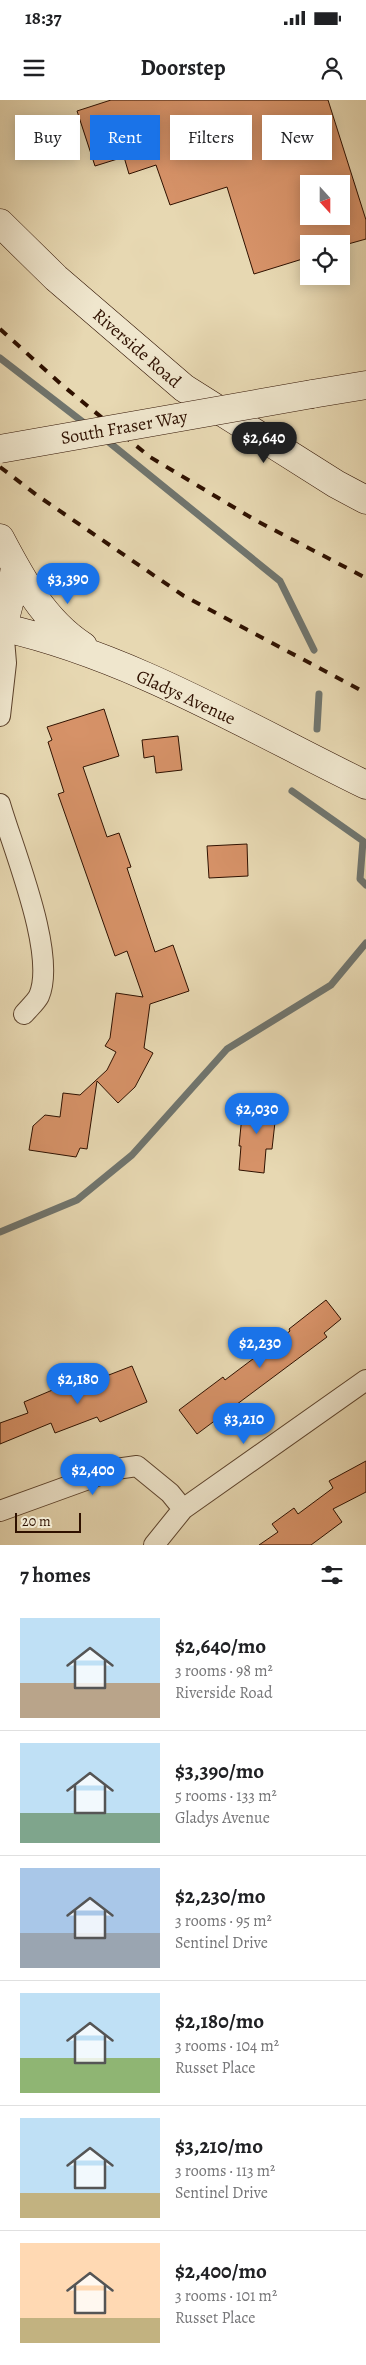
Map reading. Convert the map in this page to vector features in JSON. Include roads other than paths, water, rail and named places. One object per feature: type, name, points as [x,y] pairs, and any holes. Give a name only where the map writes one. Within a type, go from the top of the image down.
[{"type":"street","name":"Riverside Road","points":[[0,224],[56,278],[184,388],[336,484],[366,500]]},
{"type":"street","name":"South Fraser Way","points":[[0,449],[366,385]]},
{"type":"street","points":[[0,538],[37,602],[68,636],[105,660]]},
{"type":"street","points":[[0,716],[6,663],[1,627],[11,596],[15,566]]},
{"type":"street","name":"Gladys Avenue","points":[[1,627],[105,660],[183,694],[366,785]]},
{"type":"street","points":[[0,804],[41,936],[43,972],[39,997],[24,1014]]},
{"type":"street","points":[[154,1545],[184,1509],[366,1380]]},
{"type":"street","points":[[0,1511],[116,1469],[137,1466],[170,1493],[184,1509]]},
{"type":"waterway","points":[[0,358],[88,426]]},
{"type":"waterway","points":[[105,439],[280,581],[314,650]]},
{"type":"waterway","points":[[317,729],[319,694]]},
{"type":"waterway","points":[[292,791],[363,841],[360,879],[366,885]]},
{"type":"waterway","points":[[0,1232],[77,1200],[132,1155],[227,1049],[331,985],[366,943]]},
{"type":"railway","points":[[0,329],[62,385],[150,457],[255,520],[366,578]]},
{"type":"railway","points":[[0,467],[38,496],[184,596],[366,693]]}]
